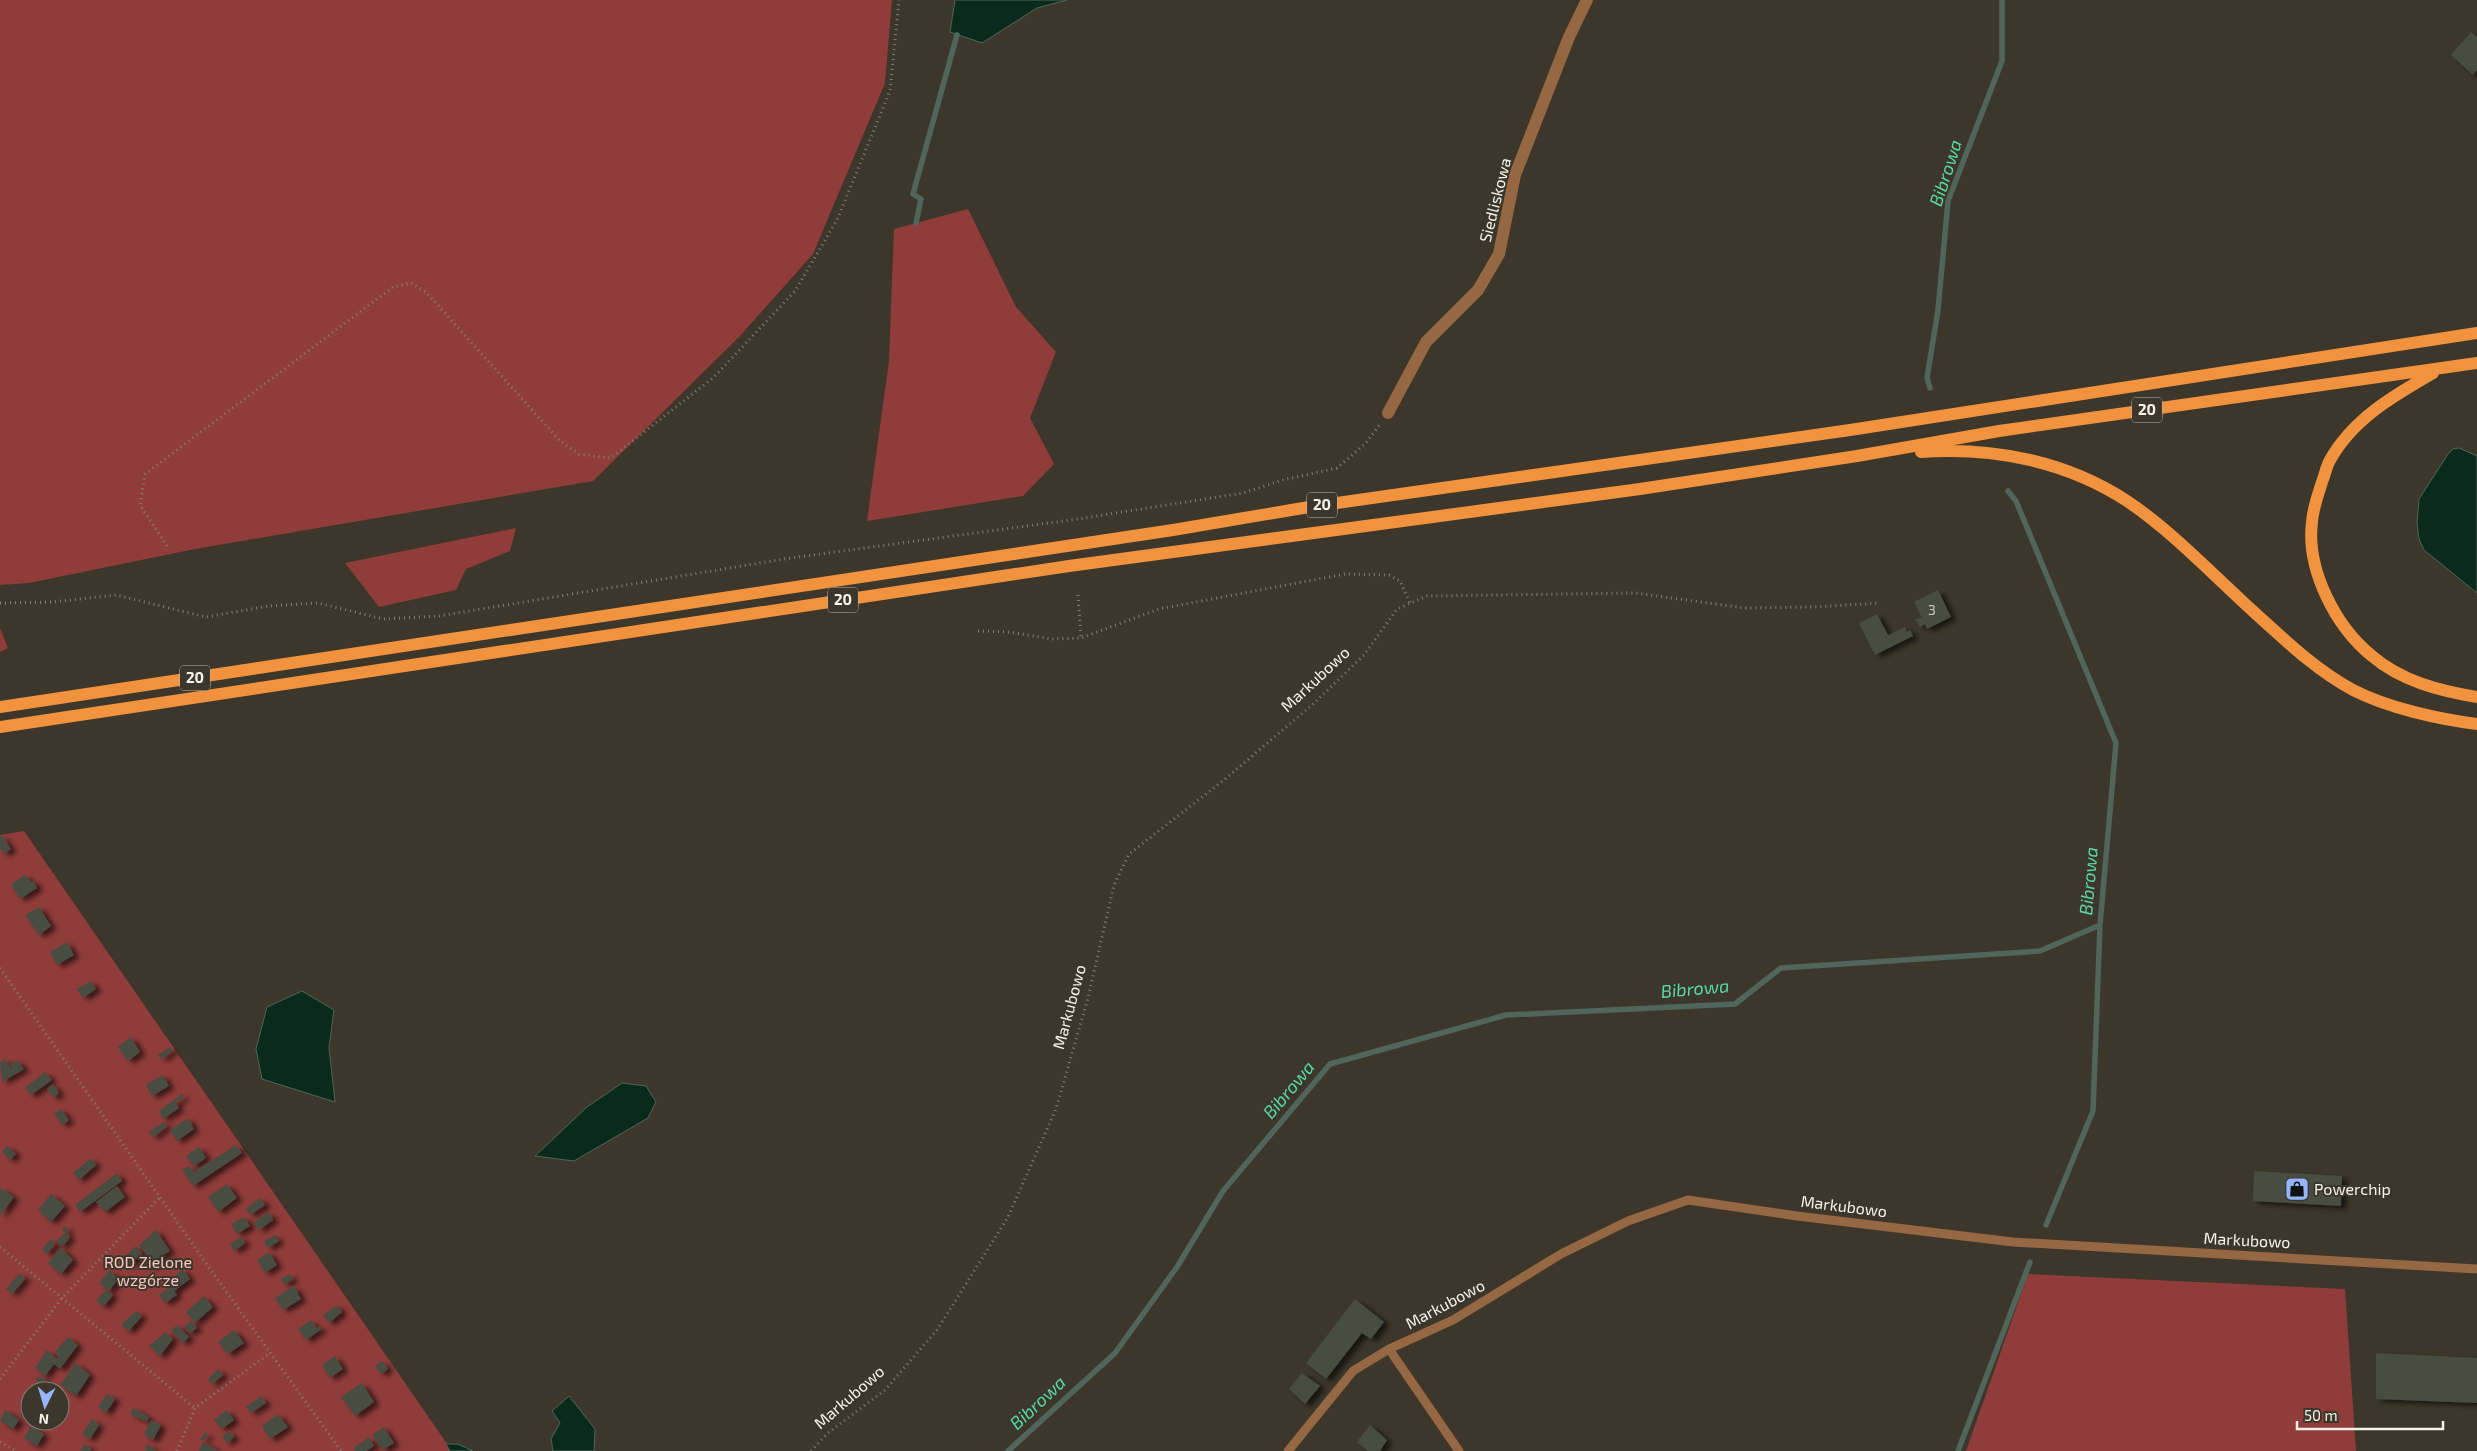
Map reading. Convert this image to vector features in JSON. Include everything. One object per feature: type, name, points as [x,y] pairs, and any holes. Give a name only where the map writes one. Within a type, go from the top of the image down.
[{"type":"main road","name":"20","points":[[0,706],[1164,532],[1345,501],[1840,431],[2477,333]]},
{"type":"main road","name":"20","points":[[0,727],[1069,566],[1630,491],[1857,456],[1999,431],[2477,363]]},
{"type":"main road","points":[[2439,369],[2386,400],[2354,428],[2329,461],[2317,496],[2312,524],[2314,558],[2325,592],[2343,626],[2372,656],[2409,679],[2452,693],[2477,697]]},
{"type":"main road","points":[[1857,456],[1933,451],[1984,452],[2049,464],[2091,481],[2128,502],[2151,520],[2304,658],[2354,690],[2398,707],[2451,721],[2477,724]]},
{"type":"street","name":"Siedliskowa","points":[[1388,413],[1426,342],[1478,290],[1499,254],[1515,175],[1569,37],[1587,0]]},
{"type":"lane","name":"Markubowo","points":[[1288,1451],[1353,1371],[1390,1349],[1453,1320],[1570,1250],[1628,1221],[1688,1200],[1797,1216],[2013,1242],[2477,1269]]},
{"type":"lane","points":[[1390,1349],[1459,1451]]},
{"type":"path","points":[[167,546],[140,505],[145,474],[393,287],[411,283],[426,292],[560,441],[580,454],[611,458],[714,377],[796,290],[837,220],[890,91],[899,0]]},
{"type":"path","points":[[0,603],[52,602],[116,595],[206,617],[269,606],[318,603],[382,619],[439,616],[784,558],[1078,519],[1243,493],[1283,480],[1337,468],[1366,443],[1388,413]]},
{"type":"path","points":[[978,631],[1010,632],[1051,639],[1081,638],[1159,609],[1345,574],[1389,575],[1400,581],[1410,604],[1428,596],[1635,593],[1744,608],[1814,607],[1880,603]]},
{"type":"path","points":[[1078,595],[1081,638]]},
{"type":"path","name":"Markubowo","points":[[811,1451],[828,1433],[885,1390],[937,1330],[1008,1217],[1056,1109],[1088,998],[1114,885],[1129,854],[1224,780],[1312,704],[1364,655],[1397,609],[1410,604]]},
{"type":"path","points":[[0,968],[341,1451]]},
{"type":"path","points":[[0,1379],[62,1298],[160,1197]]},
{"type":"path","points":[[0,1247],[195,1408]]},
{"type":"path","points":[[177,1451],[195,1408],[270,1353]]},
{"type":"path","points":[[0,1442],[16,1451]]},
{"type":"green space","points":[[0,0],[892,0],[885,83],[813,254],[740,336],[593,481],[195,549],[29,583],[0,585]]},
{"type":"green space","points":[[968,209],[1016,307],[1056,352],[1030,418],[1054,464],[1023,496],[867,521],[889,361],[894,229]]},
{"type":"green space","points":[[516,528],[510,551],[466,569],[456,590],[379,607],[345,563]]},
{"type":"green space","points":[[0,628],[8,648],[0,652]]},
{"type":"green space","name":"ROD Zielone wzgórze","points":[[24,831],[452,1451],[0,1451],[0,835]]},
{"type":"green space","points":[[2028,1274],[2345,1289],[2356,1451],[1966,1451]]},
{"type":"shaded area","points":[[955,0],[1067,0],[1037,8],[982,43],[950,32]]},
{"type":"shaded area","points":[[2459,448],[2477,456],[2477,593],[2424,550],[2419,539],[2417,523],[2419,499],[2448,454],[2453,449]]},
{"type":"shaded area","points":[[302,991],[334,1010],[329,1048],[335,1102],[262,1079],[256,1049],[267,1007]]},
{"type":"shaded area","points":[[622,1083],[646,1086],[656,1102],[648,1118],[574,1161],[535,1156],[587,1107]]},
{"type":"shaded area","points":[[569,1396],[595,1429],[594,1451],[553,1451],[551,1439],[560,1423],[552,1411]]},
{"type":"shaded area","points":[[446,1444],[458,1444],[473,1451],[450,1451]]},
{"type":"building","points":[[2471,32],[2477,37],[2477,70],[2473,75],[2451,55]]},
{"type":"building","points":[[1938,590],[1951,617],[1927,629],[1925,624],[1920,627],[1915,619],[1922,618],[1914,602]]},
{"type":"building","points":[[1877,614],[1888,635],[1905,627],[1907,632],[1910,630],[1913,636],[1875,655],[1859,623]]},
{"type":"building","points":[[2,835],[11,849],[4,854],[0,848],[0,837]]},
{"type":"building","points":[[25,875],[31,882],[34,881],[37,888],[20,899],[11,884]]},
{"type":"building","points":[[39,907],[51,926],[39,935],[25,915]]},
{"type":"building","points":[[67,942],[74,955],[57,965],[50,952]]},
{"type":"building","points":[[91,981],[96,989],[83,998],[77,989]]},
{"type":"building","points":[[131,1037],[140,1052],[128,1061],[118,1047]]},
{"type":"building","points":[[170,1047],[173,1051],[161,1059],[158,1055]]},
{"type":"building","points":[[5,1059],[9,1065],[3,1070],[9,1066],[14,1071],[10,1065],[17,1060],[24,1069],[2,1082],[0,1063]]},
{"type":"building","points":[[45,1072],[52,1080],[31,1095],[25,1088]]},
{"type":"building","points":[[163,1075],[169,1086],[152,1096],[146,1085]]},
{"type":"building","points":[[53,1084],[59,1093],[54,1098],[47,1089]]},
{"type":"building","points":[[182,1094],[184,1097],[176,1103],[179,1108],[163,1119],[159,1111]]},
{"type":"building","points":[[61,1109],[69,1120],[63,1125],[54,1114]]},
{"type":"building","points":[[188,1118],[194,1129],[177,1141],[170,1130]]},
{"type":"building","points":[[164,1122],[167,1126],[153,1137],[149,1132]]},
{"type":"building","points":[[236,1145],[242,1153],[193,1186],[182,1170],[189,1166],[194,1172]]},
{"type":"building","points":[[7,1146],[16,1154],[10,1160],[2,1152]]},
{"type":"building","points":[[199,1147],[206,1158],[194,1166],[186,1156]]},
{"type":"building","points":[[91,1158],[96,1165],[79,1180],[73,1173]]},
{"type":"building","name":"Powerchip","points":[[2254,1171],[2342,1176],[2341,1206],[2253,1201]]},
{"type":"building","points":[[117,1173],[122,1181],[80,1212],[75,1205]]},
{"type":"building","points":[[227,1184],[237,1198],[218,1212],[208,1197]]},
{"type":"building","points":[[117,1186],[125,1197],[105,1212],[96,1202]]},
{"type":"building","points":[[0,1189],[14,1197],[0,1216]]},
{"type":"building","points":[[51,1194],[65,1206],[51,1222],[38,1210]]},
{"type":"building","points":[[260,1198],[265,1205],[250,1215],[246,1208]]},
{"type":"building","points":[[269,1212],[273,1220],[259,1230],[254,1222]]},
{"type":"building","points":[[244,1217],[250,1226],[237,1234],[231,1224]]},
{"type":"building","points":[[65,1226],[68,1229],[66,1232],[70,1237],[62,1247],[56,1241],[65,1233],[62,1230]]},
{"type":"building","points":[[156,1230],[170,1251],[153,1262],[155,1264],[150,1268],[142,1259],[147,1255],[139,1245]]},
{"type":"building","points":[[275,1235],[279,1241],[268,1248],[264,1241]]},
{"type":"building","points":[[241,1237],[245,1243],[234,1251],[230,1244]]},
{"type":"building","points":[[51,1239],[55,1244],[47,1254],[42,1249]]},
{"type":"building","points":[[136,1246],[142,1254],[128,1266],[122,1259]]},
{"type":"building","points":[[61,1248],[73,1260],[61,1274],[48,1263]]},
{"type":"building","points":[[269,1252],[277,1265],[265,1273],[257,1260]]},
{"type":"building","points":[[183,1269],[190,1279],[174,1291],[177,1295],[165,1303],[159,1295],[171,1286],[168,1282]]},
{"type":"building","points":[[110,1270],[118,1279],[109,1291],[99,1283]]},
{"type":"building","points":[[20,1273],[25,1279],[12,1294],[6,1289]]},
{"type":"building","points":[[290,1274],[293,1279],[284,1285],[281,1279]]},
{"type":"building","points":[[294,1286],[301,1299],[283,1310],[275,1298]]},
{"type":"building","points":[[106,1290],[113,1295],[104,1306],[96,1301]]},
{"type":"building","points":[[204,1296],[213,1307],[195,1323],[186,1312]]},
{"type":"building","points":[[1355,1299],[1384,1322],[1371,1339],[1362,1333],[1326,1379],[1306,1363]]},
{"type":"building","points":[[337,1305],[342,1312],[329,1323],[323,1315]]},
{"type":"building","points":[[136,1311],[142,1316],[129,1331],[121,1325]]},
{"type":"building","points":[[311,1320],[317,1328],[320,1326],[322,1329],[306,1340],[298,1329]]},
{"type":"building","points":[[191,1321],[197,1328],[190,1333],[184,1327]]},
{"type":"building","points":[[177,1325],[189,1337],[183,1343],[171,1331]]},
{"type":"building","points":[[234,1330],[244,1343],[228,1354],[218,1342]]},
{"type":"building","points":[[166,1332],[173,1339],[160,1356],[149,1346]]},
{"type":"building","points":[[68,1337],[78,1345],[60,1369],[54,1364],[45,1376],[35,1368],[47,1350],[57,1359],[59,1355],[55,1352]]},
{"type":"building","points":[[2376,1353],[2477,1358],[2477,1403],[2376,1399]]},
{"type":"building","points":[[335,1356],[343,1369],[330,1378],[322,1365]]},
{"type":"building","points":[[382,1361],[388,1369],[381,1374],[375,1366]]},
{"type":"building","points":[[76,1363],[90,1375],[76,1396],[70,1392],[70,1381],[63,1381]]},
{"type":"building","points":[[218,1369],[223,1375],[212,1384],[208,1379]]},
{"type":"building","points":[[1302,1373],[1320,1386],[1305,1404],[1289,1389]]},
{"type":"building","points":[[39,1376],[47,1381],[37,1381]]},
{"type":"building","points":[[362,1383],[374,1402],[355,1416],[341,1397]]},
{"type":"building","points":[[107,1394],[115,1399],[106,1413],[98,1407]]},
{"type":"building","points":[[261,1396],[266,1403],[251,1413],[246,1407]]},
{"type":"building","points":[[133,1408],[149,1417],[147,1422],[130,1414]]},
{"type":"building","points":[[5,1410],[19,1420],[13,1429],[0,1421]]},
{"type":"building","points":[[227,1410],[234,1420],[222,1429],[214,1420]]},
{"type":"building","points":[[278,1414],[288,1427],[270,1439],[262,1426]]},
{"type":"building","points":[[92,1419],[99,1425],[90,1439],[82,1434]]},
{"type":"building","points":[[151,1420],[161,1425],[153,1440],[144,1435]]},
{"type":"building","points":[[1370,1425],[1387,1440],[1380,1451],[1368,1451],[1357,1442]]},
{"type":"building","points":[[384,1427],[394,1443],[383,1450],[372,1435]]},
{"type":"building","points":[[28,1431],[39,1431],[44,1434],[37,1446],[24,1438]]},
{"type":"building","points":[[229,1431],[234,1437],[227,1443],[222,1437]]},
{"type":"building","points":[[206,1432],[208,1435],[203,1441],[200,1439]]},
{"type":"building","points":[[369,1437],[374,1446],[366,1451],[355,1451],[354,1448]]},
{"type":"building","points":[[203,1442],[219,1451],[199,1451]]},
{"type":"building","points":[[85,1444],[91,1449],[90,1451],[80,1451]]},
{"type":"building","points":[[147,1444],[157,1451],[147,1451],[145,1448]]},
{"type":"waterway","name":"Bibrowa","points":[[1930,388],[1927,378],[1938,310],[1948,201],[2002,61],[2002,0]]},
{"type":"waterway","points":[[916,223],[921,199],[913,194],[957,35]]},
{"type":"waterway","name":"Bibrowa","points":[[2008,491],[2016,501],[2116,743],[2100,925],[2093,1111],[2046,1225]]},
{"type":"waterway","name":"Bibrowa","points":[[1008,1451],[1115,1353],[1177,1267],[1223,1191],[1330,1064],[1506,1015],[1735,1004],[1781,968],[2040,951],[2100,925]]},
{"type":"waterway","points":[[1958,1451],[2030,1262]]},
{"type":"place","name":"Powerchip","points":[[2297,1189]]}]
